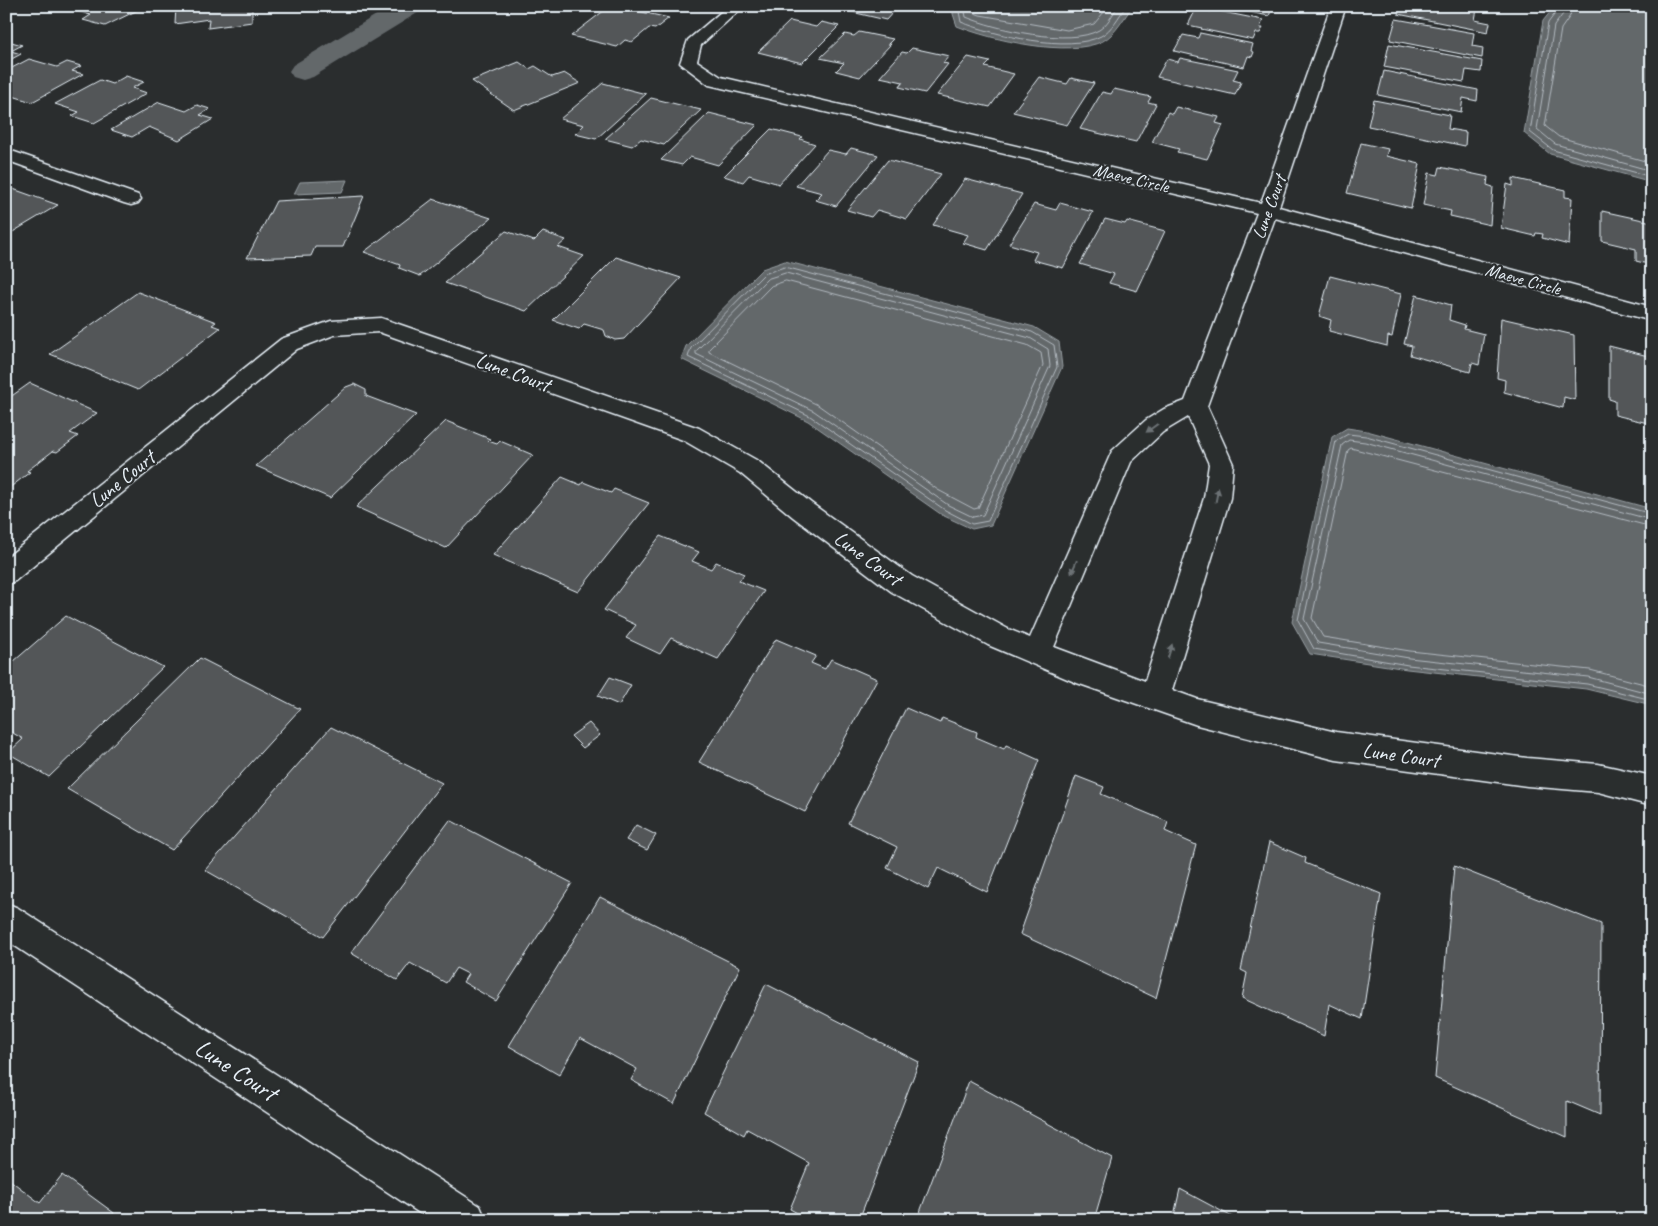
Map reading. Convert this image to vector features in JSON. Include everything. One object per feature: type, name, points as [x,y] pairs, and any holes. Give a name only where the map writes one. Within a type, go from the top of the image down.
[{"type":"street","name":"Maeve Circle","points":[[737,6],[694,42],[688,64],[715,81],[1268,210],[1652,314]]},
{"type":"street","name":"Lune Court","points":[[1195,406],[1268,210],[1339,6]]},
{"type":"street","points":[[6,154],[131,199]]},
{"type":"street","name":"Lune Court","points":[[6,573],[289,344],[331,328],[381,324],[691,434],[749,467],[802,510],[902,584],[998,637],[1087,674],[1197,712],[1336,746],[1527,772],[1598,778],[1652,791]]},
{"type":"street","points":[[1037,653],[1121,457],[1145,432],[1170,414],[1195,406],[1222,464],[1218,498],[1155,697]]},
{"type":"street","name":"Lune Court","points":[[6,920],[466,1220]]},
{"type":"water","points":[[953,6],[1133,6],[1108,38],[1088,46],[1071,48],[1030,45],[990,37],[957,26],[953,14]]},
{"type":"water","points":[[1555,6],[1652,6],[1652,182],[1550,154],[1524,133],[1543,21]]},
{"type":"water","points":[[347,180],[342,192],[294,194],[300,182]]},
{"type":"water","points":[[785,261],[1034,327],[1059,342],[1062,367],[991,525],[972,529],[942,515],[808,421],[681,359],[686,346],[762,269]]},
{"type":"water","points":[[1347,428],[1367,431],[1652,509],[1652,705],[1586,689],[1407,669],[1310,654],[1292,622],[1332,437]]},
{"type":"building","points":[[80,6],[146,6],[105,26],[83,20],[91,15],[73,10]]},
{"type":"building","points":[[176,6],[252,6],[252,22],[208,28],[209,19],[175,24]]},
{"type":"building","points":[[610,6],[669,18],[655,29],[649,28],[632,42],[625,40],[617,47],[571,36]]},
{"type":"building","points":[[826,6],[885,6],[883,9],[894,11],[886,20]]},
{"type":"building","points":[[1219,6],[1273,6],[1269,16]]},
{"type":"building","points":[[1400,6],[1463,6],[1477,9],[1475,20],[1490,23],[1488,32],[1398,14]]},
{"type":"building","points":[[1196,9],[1211,12],[1213,10],[1263,20],[1260,28],[1263,28],[1260,33],[1256,33],[1253,40],[1188,25]]},
{"type":"building","points":[[1396,19],[1474,33],[1472,46],[1483,48],[1482,58],[1390,40]]},
{"type":"building","points":[[790,21],[816,27],[821,22],[839,26],[802,63],[758,52]]},
{"type":"building","points":[[859,32],[893,39],[888,44],[891,44],[860,77],[836,71],[844,63],[820,58],[845,34],[854,36]]},
{"type":"building","points":[[1200,33],[1253,44],[1251,51],[1254,52],[1252,57],[1248,56],[1244,67],[1174,51],[1183,35],[1198,38]]},
{"type":"building","points":[[8,41],[22,45],[11,51],[21,54],[6,62]]},
{"type":"building","points":[[1389,44],[1482,61],[1481,72],[1466,70],[1464,82],[1384,67]]},
{"type":"building","points":[[912,48],[949,56],[943,63],[948,64],[925,93],[899,87],[903,82],[880,77],[902,52],[907,53]]},
{"type":"building","points":[[968,57],[990,62],[985,67],[1014,74],[990,107],[937,95]]},
{"type":"building","points":[[1180,58],[1238,70],[1233,80],[1241,82],[1235,95],[1157,77],[1167,59],[1178,62]]},
{"type":"building","points":[[29,59],[57,67],[67,62],[81,66],[72,71],[83,74],[32,102],[6,94],[6,71]]},
{"type":"building","points":[[519,62],[529,69],[535,66],[552,77],[564,73],[580,83],[514,110],[472,81]]},
{"type":"building","points":[[1384,71],[1478,90],[1477,101],[1463,98],[1461,112],[1378,95]]},
{"type":"building","points":[[126,76],[144,82],[132,88],[147,93],[94,123],[72,116],[79,112],[55,104],[100,80],[112,84]]},
{"type":"building","points":[[1039,77],[1067,84],[1071,78],[1094,83],[1067,125],[1013,112]]},
{"type":"building","points":[[603,83],[646,94],[596,139],[575,134],[584,125],[560,119]]},
{"type":"building","points":[[1114,89],[1151,97],[1148,102],[1156,104],[1136,142],[1080,129],[1102,92],[1111,94]]},
{"type":"building","points":[[651,98],[701,110],[664,145],[641,139],[632,146],[605,139]]},
{"type":"building","points":[[1374,100],[1450,115],[1448,129],[1466,132],[1465,146],[1368,126]]},
{"type":"building","points":[[159,102],[186,111],[197,105],[210,109],[200,115],[213,119],[179,140],[149,127],[132,137],[111,130]]},
{"type":"building","points":[[1176,107],[1219,117],[1216,123],[1223,125],[1207,159],[1177,152],[1179,149],[1152,142],[1168,112],[1172,114]]},
{"type":"building","points":[[709,113],[757,125],[718,165],[690,157],[682,165],[661,160]]},
{"type":"building","points":[[771,129],[802,137],[800,139],[815,144],[779,184],[749,175],[743,182],[724,176]]},
{"type":"building","points":[[1361,143],[1388,149],[1386,156],[1420,164],[1411,208],[1347,193]]},
{"type":"building","points":[[851,148],[878,155],[836,206],[815,200],[822,193],[796,186],[828,150],[846,154]]},
{"type":"building","points":[[888,160],[941,174],[907,219],[877,210],[871,217],[847,210]]},
{"type":"building","points":[[1440,167],[1488,177],[1487,185],[1493,187],[1490,225],[1450,216],[1451,211],[1423,205],[1429,173],[1438,175]]},
{"type":"building","points":[[1513,178],[1565,190],[1565,197],[1572,198],[1569,245],[1542,238],[1543,234],[1536,233],[1535,236],[1501,228],[1507,184],[1513,186]]},
{"type":"building","points":[[965,179],[1022,194],[987,250],[963,243],[968,235],[933,225]]},
{"type":"building","points":[[13,189],[58,205],[6,236],[6,192]]},
{"type":"building","points":[[364,196],[343,247],[315,247],[311,256],[247,258],[276,201]]},
{"type":"building","points":[[433,199],[491,218],[420,276],[399,268],[400,265],[364,252]]},
{"type":"building","points":[[1060,203],[1093,212],[1063,268],[1033,260],[1037,252],[1009,244],[1034,204],[1056,210]]},
{"type":"building","points":[[1602,211],[1652,222],[1652,265],[1636,261],[1636,249],[1602,241]]},
{"type":"building","points":[[1105,219],[1125,224],[1127,221],[1165,231],[1137,291],[1109,283],[1114,274],[1080,264]]},
{"type":"building","points":[[506,231],[534,241],[543,232],[566,240],[558,247],[584,256],[526,311],[445,283]]},
{"type":"building","points":[[616,257],[681,278],[624,339],[615,340],[606,336],[604,330],[584,324],[579,329],[553,320]]},
{"type":"building","points":[[1330,276],[1401,294],[1392,337],[1388,336],[1387,346],[1329,331],[1331,320],[1319,316]]},
{"type":"building","points":[[138,292],[216,322],[212,325],[220,328],[138,390],[50,354]]},
{"type":"building","points":[[1416,295],[1451,305],[1449,320],[1465,325],[1464,329],[1484,334],[1479,365],[1472,363],[1470,372],[1410,355],[1412,346],[1404,344]]},
{"type":"building","points":[[1501,318],[1574,335],[1575,400],[1564,397],[1563,408],[1504,392],[1505,380],[1497,378]]},
{"type":"building","points":[[1609,346],[1652,357],[1652,424],[1615,415],[1615,401],[1609,399]]},
{"type":"building","points":[[30,383],[97,413],[70,433],[78,436],[57,452],[53,451],[8,489],[6,488],[6,400]]},
{"type":"building","points":[[354,384],[366,390],[366,396],[416,415],[330,498],[256,466],[346,387]]},
{"type":"building","points":[[446,421],[490,439],[488,441],[497,444],[500,441],[533,455],[446,548],[356,507]]},
{"type":"building","points":[[562,477],[581,485],[583,482],[611,493],[614,489],[649,503],[578,592],[493,555]]},
{"type":"building","points":[[660,536],[699,552],[692,561],[711,569],[716,562],[744,574],[739,581],[764,591],[718,659],[671,638],[660,654],[626,638],[636,625],[604,610]]},
{"type":"building","points":[[66,616],[163,667],[49,777],[8,753],[23,739],[6,729],[6,717],[11,713],[6,710],[6,668]]},
{"type":"building","points":[[776,639],[816,656],[811,663],[825,669],[831,659],[877,679],[805,812],[699,762]]},
{"type":"building","points":[[200,658],[300,709],[172,850],[67,789]]},
{"type":"building","points":[[610,677],[631,685],[619,705],[598,696]]},
{"type":"building","points":[[906,708],[940,723],[942,718],[977,732],[976,737],[1004,749],[1006,745],[1039,760],[987,892],[938,868],[928,889],[887,868],[897,847],[848,823]]},
{"type":"building","points":[[589,723],[600,735],[583,748],[571,736]]},
{"type":"building","points":[[331,727],[442,783],[323,937],[205,870]]},
{"type":"building","points":[[1076,776],[1104,787],[1101,794],[1168,822],[1165,831],[1196,845],[1156,998],[1020,934]]},
{"type":"building","points":[[450,820],[572,883],[496,1001],[463,982],[468,974],[456,968],[446,983],[410,963],[397,980],[351,953]]},
{"type":"building","points":[[636,825],[656,835],[647,850],[626,840]]},
{"type":"building","points":[[1269,842],[1306,858],[1305,863],[1381,894],[1362,1019],[1329,1004],[1324,1036],[1242,998],[1247,973],[1241,970]]},
{"type":"building","points":[[1454,866],[1601,924],[1600,1115],[1567,1101],[1567,1137],[1435,1078]]},
{"type":"building","points":[[600,897],[740,967],[674,1104],[631,1080],[637,1069],[580,1038],[559,1075],[509,1046]]},
{"type":"building","points":[[766,984],[919,1062],[859,1220],[810,1220],[790,1209],[809,1163],[747,1129],[744,1135],[704,1112]]},
{"type":"building","points":[[969,1081],[1112,1158],[1094,1220],[917,1220]]},
{"type":"building","points":[[62,1175],[114,1213],[110,1220],[6,1220],[6,1177],[40,1203]]},
{"type":"building","points":[[1180,1189],[1238,1220],[1173,1220]]},
{"type":"waterway","points":[[303,71],[410,6]]}]
